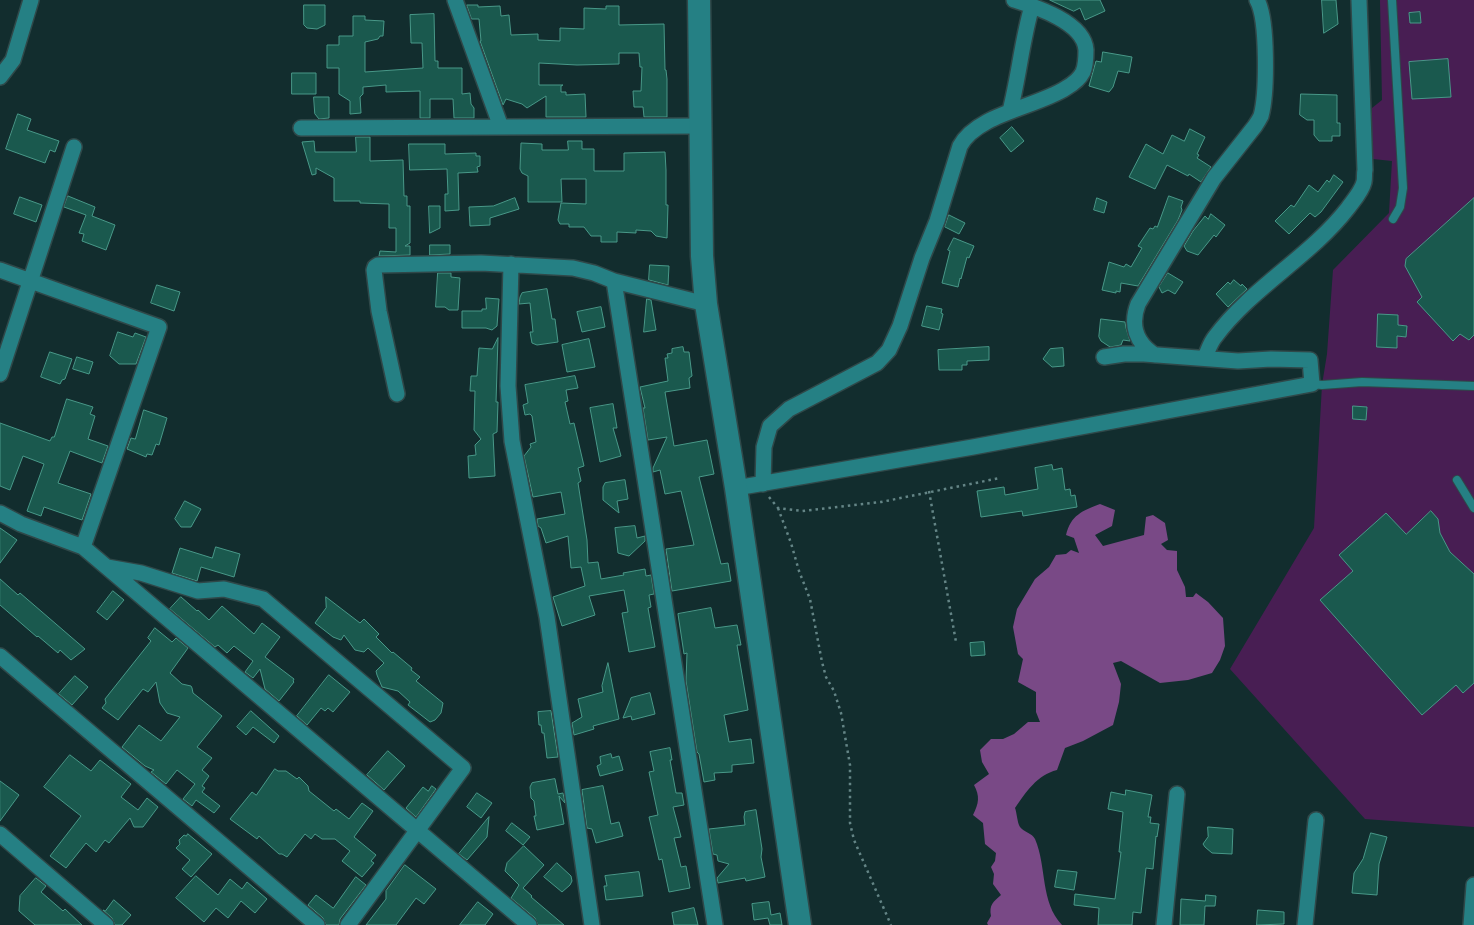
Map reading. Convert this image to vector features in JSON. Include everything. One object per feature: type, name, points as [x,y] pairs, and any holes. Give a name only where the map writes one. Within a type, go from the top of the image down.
[{"type":"main road","points":[[699,0],[702,256],[706,304],[736,488],[800,925]]},
{"type":"street","points":[[0,78],[13,60],[31,0]]},
{"type":"street","points":[[455,0],[501,127]]},
{"type":"street","points":[[763,484],[764,448],[770,426],[789,409],[878,363],[889,350],[900,326],[922,258],[937,221],[960,146],[964,139],[980,126],[1010,111],[1060,92],[1075,82],[1083,72],[1086,59],[1085,46],[1079,33],[1068,23],[1032,6],[1014,0]]},
{"type":"street","points":[[1155,355],[1148,350],[1136,335],[1135,316],[1138,304],[1214,178],[1260,118],[1265,57],[1263,19],[1257,0]]},
{"type":"street","points":[[1204,358],[1214,337],[1239,310],[1302,255],[1339,219],[1364,183],[1358,0]]},
{"type":"street","points":[[1010,111],[1016,90],[1026,27],[1032,6]]},
{"type":"street","points":[[301,128],[701,126]]},
{"type":"street","points":[[0,374],[74,147]]},
{"type":"street","points":[[397,394],[379,311],[374,270],[378,265],[481,262],[573,268],[594,273],[614,281],[706,304]]},
{"type":"street","points":[[511,264],[508,386],[512,440],[547,617],[592,925]]},
{"type":"street","points":[[0,270],[159,327],[83,547]]},
{"type":"street","points":[[614,281],[715,925]]},
{"type":"street","points":[[736,488],[973,447],[1312,384],[1310,360],[1271,359],[1238,361],[1124,354],[1104,357]]},
{"type":"street","points":[[0,513],[21,524],[83,547],[529,925]]},
{"type":"street","points":[[107,567],[141,573],[198,591],[224,590],[263,599],[463,768],[348,925]]},
{"type":"street","points":[[0,656],[317,925]]},
{"type":"street","points":[[1164,925],[1177,794]]},
{"type":"street","points":[[1305,925],[1316,820]]},
{"type":"street","points":[[0,834],[106,925]]},
{"type":"street","points":[[1471,925],[1474,885]]},
{"type":"lane","points":[[1392,0],[1403,188],[1400,207],[1393,219]]},
{"type":"lane","points":[[1312,384],[1362,382],[1474,386]]},
{"type":"lane","points":[[1457,480],[1474,508]]},
{"type":"path","points":[[778,508],[802,511],[882,502],[1000,478]]},
{"type":"path","points":[[763,484],[769,498],[778,508],[810,599],[826,677],[834,691],[841,713],[850,765],[850,823],[854,840],[891,925]]},
{"type":"path","points":[[929,491],[956,642]]},
{"type":"shaded area","points":[[1380,0],[1474,0],[1474,827],[1365,819],[1230,669],[1314,528],[1322,385],[1327,354],[1333,270],[1389,213],[1392,161],[1373,159],[1370,152],[1372,108],[1382,100]]},
{"type":"shaded area","points":[[1100,504],[1115,510],[1112,526],[1095,535],[1103,546],[1144,535],[1146,517],[1153,515],[1165,523],[1168,540],[1161,544],[1167,550],[1177,551],[1177,570],[1185,587],[1186,597],[1193,597],[1196,593],[1208,602],[1223,618],[1225,646],[1220,660],[1212,673],[1188,680],[1160,683],[1121,661],[1113,663],[1121,684],[1113,725],[1065,748],[1057,770],[1038,780],[1015,808],[1020,827],[1035,839],[1039,850],[1050,906],[1062,925],[988,925],[987,923],[991,916],[991,906],[1001,895],[993,884],[994,874],[991,867],[995,861],[996,853],[985,844],[983,823],[973,815],[978,800],[974,785],[989,774],[982,762],[980,750],[991,739],[1003,739],[1014,734],[1028,722],[1040,722],[1036,712],[1036,692],[1018,682],[1023,659],[1018,654],[1013,627],[1017,609],[1035,579],[1049,567],[1056,555],[1066,554],[1071,550],[1079,553],[1074,538],[1066,535],[1068,528],[1078,515]]},
{"type":"building","points":[[1050,0],[1100,0],[1105,11],[1085,20],[1080,8],[1074,11]]},
{"type":"building","points":[[1322,0],[1336,0],[1338,24],[1324,33]]},
{"type":"building","points":[[304,5],[325,5],[325,25],[317,29],[307,28],[304,25]]},
{"type":"building","points":[[467,5],[478,5],[478,7],[500,6],[501,16],[509,15],[511,35],[538,34],[538,40],[560,41],[560,28],[584,29],[584,8],[606,9],[606,6],[619,6],[619,25],[664,24],[667,117],[644,117],[643,107],[634,107],[633,91],[641,91],[642,67],[640,67],[639,53],[619,53],[619,64],[577,65],[539,63],[539,85],[563,85],[561,86],[561,92],[566,92],[566,95],[585,94],[586,117],[546,117],[546,96],[527,108],[522,104],[506,99],[503,105],[480,41],[479,19],[472,19]]},
{"type":"building","points":[[1420,12],[1421,23],[1410,23],[1409,13]]},
{"type":"building","points":[[434,14],[435,61],[438,61],[438,68],[462,68],[462,94],[470,93],[471,104],[474,108],[474,118],[454,118],[453,99],[430,99],[430,118],[420,118],[420,91],[386,92],[386,85],[363,87],[363,94],[360,97],[361,113],[350,114],[350,101],[339,94],[339,68],[327,68],[327,45],[339,45],[339,36],[353,36],[353,16],[365,16],[365,20],[384,21],[383,36],[365,42],[365,72],[423,68],[422,43],[411,43],[410,15]]},
{"type":"building","points":[[1103,52],[1132,57],[1129,73],[1118,71],[1113,87],[1109,92],[1089,86],[1096,61],[1101,62]]},
{"type":"building","points":[[1448,59],[1451,97],[1412,99],[1409,62]]},
{"type":"building","points":[[292,73],[316,73],[316,94],[292,94]]},
{"type":"building","points":[[1301,94],[1337,95],[1337,123],[1340,123],[1340,136],[1332,136],[1332,141],[1319,141],[1314,135],[1314,120],[1307,120],[1300,115]]},
{"type":"building","points":[[314,97],[329,97],[329,118],[319,119],[315,114]]},
{"type":"building","points":[[18,114],[31,119],[27,130],[59,141],[55,152],[50,150],[45,163],[6,149]]},
{"type":"building","points":[[1012,127],[1024,141],[1011,152],[1000,138]]},
{"type":"building","points":[[1190,129],[1205,137],[1197,158],[1211,167],[1201,182],[1189,174],[1188,176],[1167,165],[1155,189],[1129,177],[1146,144],[1163,154],[1172,135],[1184,141]]},
{"type":"building","points":[[356,137],[370,137],[370,161],[403,160],[404,196],[407,196],[407,206],[410,206],[410,243],[405,246],[410,246],[410,255],[379,256],[380,251],[396,252],[396,228],[389,228],[389,204],[334,201],[334,178],[316,168],[316,174],[312,175],[302,142],[314,141],[315,152],[356,152]]},
{"type":"building","points":[[568,141],[582,141],[582,149],[594,149],[594,171],[624,171],[624,153],[665,152],[666,205],[668,205],[667,238],[656,236],[651,231],[636,230],[636,233],[617,232],[617,242],[601,242],[601,236],[591,236],[584,227],[569,227],[569,224],[560,224],[558,220],[561,203],[586,204],[586,179],[561,179],[562,202],[528,202],[528,176],[522,173],[520,169],[521,143],[542,144],[542,150],[568,150]]},
{"type":"building","points":[[409,144],[445,144],[445,154],[476,153],[476,156],[480,156],[480,166],[477,167],[478,172],[458,173],[459,210],[445,211],[445,194],[448,194],[447,169],[410,170]]},
{"type":"building","points":[[1334,175],[1343,182],[1321,212],[1315,217],[1310,213],[1289,234],[1275,221],[1291,205],[1294,207],[1309,185],[1318,192],[1327,180],[1329,182]]},
{"type":"building","points":[[68,196],[95,207],[92,216],[115,225],[106,250],[82,241],[84,234],[79,233],[86,215],[64,207]]},
{"type":"building","points":[[1169,196],[1183,201],[1182,210],[1178,220],[1138,286],[1121,283],[1120,292],[1102,290],[1109,262],[1124,267],[1126,264],[1131,267],[1142,248],[1138,246],[1150,228],[1157,227]]},
{"type":"building","points":[[20,197],[42,205],[36,222],[14,214]]},
{"type":"building","points":[[515,198],[519,209],[490,218],[490,225],[470,226],[469,207],[493,206]]},
{"type":"building","points":[[1097,198],[1107,202],[1104,213],[1094,210]]},
{"type":"building","points":[[1474,198],[1474,335],[1469,340],[1460,334],[1453,341],[1417,302],[1422,297],[1405,266],[1406,259]]},
{"type":"building","points":[[429,206],[440,206],[440,228],[430,233]]},
{"type":"building","points":[[1211,214],[1225,225],[1198,255],[1187,251],[1184,246],[1193,231],[1205,216],[1208,219]]},
{"type":"building","points":[[949,215],[965,223],[959,234],[945,227]]},
{"type":"building","points":[[954,238],[974,246],[969,258],[967,257],[958,287],[942,283],[950,251],[948,250]]},
{"type":"building","points":[[430,245],[450,245],[450,254],[430,255]]},
{"type":"building","points":[[650,265],[669,266],[668,285],[649,280]]},
{"type":"building","points":[[438,273],[451,273],[451,277],[460,278],[458,310],[436,307]]},
{"type":"building","points":[[1168,273],[1183,282],[1175,294],[1168,290],[1162,293],[1159,287]]},
{"type":"building","points":[[1234,280],[1247,289],[1228,307],[1216,294],[1228,282],[1230,284]]},
{"type":"building","points":[[157,285],[180,292],[174,311],[151,303]]},
{"type":"building","points":[[547,289],[552,319],[555,319],[558,342],[537,345],[532,343],[530,332],[533,332],[530,303],[519,304],[520,297],[522,293]]},
{"type":"building","points":[[486,298],[499,299],[497,326],[492,330],[486,328],[462,328],[462,311],[482,311],[482,309],[486,309]]},
{"type":"building","points":[[647,299],[651,300],[656,330],[644,332]]},
{"type":"building","points":[[927,306],[942,309],[941,313],[943,314],[939,330],[922,326]]},
{"type":"building","points":[[601,307],[605,327],[582,332],[577,312]]},
{"type":"building","points":[[1378,314],[1398,315],[1398,325],[1407,326],[1406,337],[1397,336],[1397,348],[1377,347]]},
{"type":"building","points":[[1101,319],[1125,322],[1130,341],[1123,340],[1121,345],[1110,347],[1101,341],[1099,337]]},
{"type":"building","points":[[118,332],[133,337],[135,333],[146,337],[136,364],[119,364],[110,356]]},
{"type":"building","points":[[498,338],[497,432],[493,434],[495,476],[469,478],[468,456],[476,455],[475,445],[481,439],[474,430],[475,391],[470,391],[471,376],[477,376],[479,348],[492,349]]},
{"type":"building","points":[[589,339],[595,367],[567,372],[562,345]]},
{"type":"building","points":[[683,347],[684,352],[689,352],[692,376],[689,378],[690,388],[665,392],[674,446],[707,440],[714,474],[699,477],[721,564],[728,563],[731,581],[672,591],[666,549],[694,545],[681,491],[665,494],[660,470],[653,472],[667,437],[648,440],[643,408],[645,408],[640,387],[668,381],[665,358],[668,358],[667,354],[672,353],[672,349]]},
{"type":"building","points":[[989,347],[989,360],[967,361],[967,365],[962,365],[962,370],[939,370],[938,350]]},
{"type":"building","points":[[1063,348],[1064,366],[1052,367],[1043,359],[1050,349]]},
{"type":"building","points":[[50,352],[72,359],[65,379],[60,384],[41,377]]},
{"type":"building","points":[[77,357],[93,362],[89,374],[73,369]]},
{"type":"building","points":[[575,376],[578,388],[566,390],[568,401],[565,402],[570,424],[574,423],[584,466],[578,468],[581,481],[578,483],[587,540],[588,563],[598,562],[601,579],[645,569],[646,576],[651,575],[654,594],[649,595],[651,607],[648,608],[655,647],[629,652],[622,613],[628,612],[624,590],[589,596],[595,615],[562,626],[553,597],[585,586],[581,567],[571,568],[568,536],[546,543],[541,528],[538,526],[537,519],[565,514],[561,492],[533,497],[524,456],[531,447],[530,444],[536,442],[532,416],[530,414],[525,415],[523,405],[528,403],[525,385]]},
{"type":"building","points":[[67,399],[93,407],[90,414],[95,416],[88,439],[108,446],[102,463],[70,451],[58,483],[91,494],[82,520],[44,507],[41,516],[27,511],[44,464],[23,456],[10,490],[0,486],[0,423],[50,441],[54,437]]},
{"type":"building","points":[[613,404],[617,428],[613,428],[621,456],[600,462],[590,408]]},
{"type":"building","points":[[1353,406],[1367,407],[1366,420],[1353,419]]},
{"type":"building","points":[[144,410],[167,418],[159,445],[156,444],[152,455],[147,454],[146,457],[127,449],[131,438],[135,439]]},
{"type":"building","points":[[1052,465],[1053,470],[1062,468],[1065,490],[1070,489],[1071,496],[1075,495],[1077,507],[1023,516],[1022,511],[981,517],[977,491],[1004,487],[1005,495],[1038,489],[1035,468]]},
{"type":"building","points":[[625,480],[628,499],[617,501],[619,513],[603,500],[603,487],[605,483]]},
{"type":"building","points":[[185,501],[201,509],[191,527],[181,527],[175,519]]},
{"type":"building","points":[[1431,511],[1438,519],[1440,533],[1450,552],[1474,574],[1474,683],[1463,693],[1456,685],[1422,715],[1320,600],[1353,571],[1339,555],[1386,513],[1406,534]]},
{"type":"building","points":[[635,526],[637,538],[645,536],[645,541],[629,556],[618,553],[615,528]]},
{"type":"building","points":[[0,528],[17,540],[0,563]]},
{"type":"building","points":[[216,547],[240,554],[234,577],[201,567],[197,581],[172,573],[180,548],[212,558]]},
{"type":"building","points":[[0,579],[18,595],[20,593],[85,649],[71,660],[60,650],[58,653],[37,637],[0,605]]},
{"type":"building","points":[[113,591],[124,600],[107,620],[97,612]]},
{"type":"building","points":[[181,597],[209,620],[222,606],[254,634],[262,623],[280,637],[265,657],[294,679],[294,682],[279,701],[265,689],[260,669],[253,678],[245,672],[253,661],[234,646],[227,653],[218,645],[215,647],[170,609]]},
{"type":"building","points":[[326,597],[360,623],[364,619],[379,634],[376,637],[420,677],[416,681],[443,703],[441,713],[435,720],[430,722],[408,705],[410,702],[398,691],[382,687],[376,671],[384,663],[368,648],[364,652],[355,650],[344,635],[341,640],[333,637],[315,623],[326,608]]},
{"type":"building","points":[[711,608],[715,628],[737,625],[741,645],[737,645],[748,710],[724,715],[729,742],[751,739],[754,763],[732,765],[732,772],[714,773],[715,780],[704,782],[697,752],[686,681],[687,653],[684,654],[678,614]]},
{"type":"building","points":[[155,628],[172,642],[176,638],[188,648],[170,673],[182,684],[191,686],[193,693],[222,716],[197,747],[212,758],[202,770],[209,776],[202,786],[205,788],[202,792],[220,806],[214,813],[196,800],[192,806],[183,799],[195,784],[177,770],[166,784],[151,772],[154,770],[145,766],[122,747],[139,725],[161,741],[180,717],[167,713],[160,703],[156,682],[148,692],[143,689],[118,720],[102,708],[106,703],[105,699],[151,641],[148,638]]},
{"type":"building","points":[[984,642],[985,655],[971,656],[970,643]]},
{"type":"building","points":[[608,663],[619,719],[593,726],[594,729],[574,735],[572,723],[582,717],[578,699],[603,692],[602,686]]},
{"type":"building","points":[[329,675],[350,692],[333,712],[328,708],[325,711],[321,708],[307,725],[297,716]]},
{"type":"building","points":[[75,676],[88,687],[72,705],[59,694]]},
{"type":"building","points":[[650,693],[655,714],[632,720],[631,716],[623,718],[631,698]]},
{"type":"building","points":[[251,711],[279,736],[274,743],[253,727],[246,735],[237,727]]},
{"type":"building","points":[[551,711],[558,757],[547,758],[544,733],[542,733],[541,725],[539,725],[538,712]]},
{"type":"building","points":[[670,748],[672,760],[670,760],[676,793],[682,793],[684,805],[673,807],[681,837],[674,838],[681,867],[686,866],[690,888],[669,892],[662,859],[659,860],[649,817],[658,815],[649,772],[654,771],[650,752]]},
{"type":"building","points":[[388,751],[405,766],[384,790],[367,775]]},
{"type":"building","points":[[611,754],[612,758],[619,756],[623,770],[600,776],[597,766],[601,764],[600,757]]},
{"type":"building","points":[[70,755],[91,771],[100,760],[131,784],[121,797],[138,810],[147,798],[158,807],[143,827],[134,827],[130,818],[109,843],[105,840],[96,852],[86,843],[66,868],[50,856],[81,816],[44,787]]},
{"type":"building","points":[[275,769],[286,771],[297,779],[299,777],[308,786],[309,791],[334,811],[336,809],[349,819],[362,803],[373,811],[354,837],[376,855],[371,861],[374,863],[362,877],[342,861],[350,851],[335,839],[322,839],[315,834],[311,839],[305,834],[287,857],[279,854],[259,836],[257,839],[230,819],[252,792],[256,795]]},
{"type":"building","points":[[555,779],[558,794],[563,793],[565,803],[559,796],[564,824],[537,830],[534,816],[536,816],[534,801],[531,798],[530,787],[532,783]]},
{"type":"building","points":[[0,781],[19,795],[0,821]]},
{"type":"building","points":[[432,786],[436,789],[416,817],[406,808],[423,787],[428,791]]},
{"type":"building","points":[[603,786],[611,824],[619,822],[623,836],[596,843],[592,829],[587,828],[582,790]]},
{"type":"building","points":[[1126,790],[1152,795],[1148,817],[1151,817],[1150,823],[1159,824],[1153,869],[1146,868],[1141,913],[1133,912],[1132,925],[1098,925],[1099,908],[1074,905],[1075,894],[1115,899],[1121,852],[1119,852],[1123,812],[1108,809],[1111,792],[1125,795]]},
{"type":"building","points":[[477,793],[492,803],[481,818],[467,807]]},
{"type":"building","points":[[756,810],[765,877],[746,881],[745,878],[718,883],[717,878],[729,864],[718,861],[717,855],[713,854],[709,829],[745,825],[745,812]]},
{"type":"building","points":[[489,817],[487,837],[467,860],[459,854]]},
{"type":"building","points":[[512,823],[530,837],[523,845],[506,831]]},
{"type":"building","points":[[1208,827],[1233,829],[1232,854],[1212,853],[1205,847],[1203,844],[1208,837]]},
{"type":"building","points":[[1371,833],[1387,837],[1379,864],[1377,895],[1352,893],[1354,873],[1363,859]]},
{"type":"building","points":[[188,834],[212,854],[191,877],[182,869],[190,860],[176,848],[180,844],[179,840]]},
{"type":"building","points":[[524,846],[544,865],[523,888],[564,925],[538,925],[535,918],[511,898],[519,885],[505,871],[507,863]]},
{"type":"building","points":[[557,863],[571,876],[572,881],[562,892],[544,877]]},
{"type":"building","points":[[405,865],[436,889],[424,904],[416,898],[396,925],[366,925],[386,899],[386,891]]},
{"type":"building","points":[[1058,870],[1077,872],[1074,890],[1055,887]]},
{"type":"building","points":[[639,872],[643,896],[606,900],[604,886],[607,886],[605,876]]},
{"type":"building","points":[[196,876],[218,895],[230,879],[242,889],[247,882],[267,899],[255,913],[241,901],[228,918],[216,908],[204,922],[176,898]]},
{"type":"building","points":[[356,877],[366,885],[340,919],[339,925],[326,925],[323,918],[308,905],[316,895],[333,908]]},
{"type":"building","points":[[36,878],[46,886],[41,892],[63,911],[65,909],[82,925],[35,925],[19,911],[20,896]]},
{"type":"building","points":[[1206,895],[1216,896],[1215,906],[1205,906],[1204,925],[1180,925],[1181,899],[1205,901]]},
{"type":"building","points":[[114,900],[131,915],[122,925],[115,925],[112,918],[103,910],[105,911]]},
{"type":"building","points":[[478,902],[493,914],[485,925],[460,925]]},
{"type":"building","points":[[769,902],[771,915],[780,913],[782,925],[770,925],[768,918],[754,920],[752,904]]},
{"type":"building","points":[[694,908],[698,925],[674,925],[672,913]]},
{"type":"building","points":[[1258,910],[1284,912],[1284,924],[1257,925]]}]
